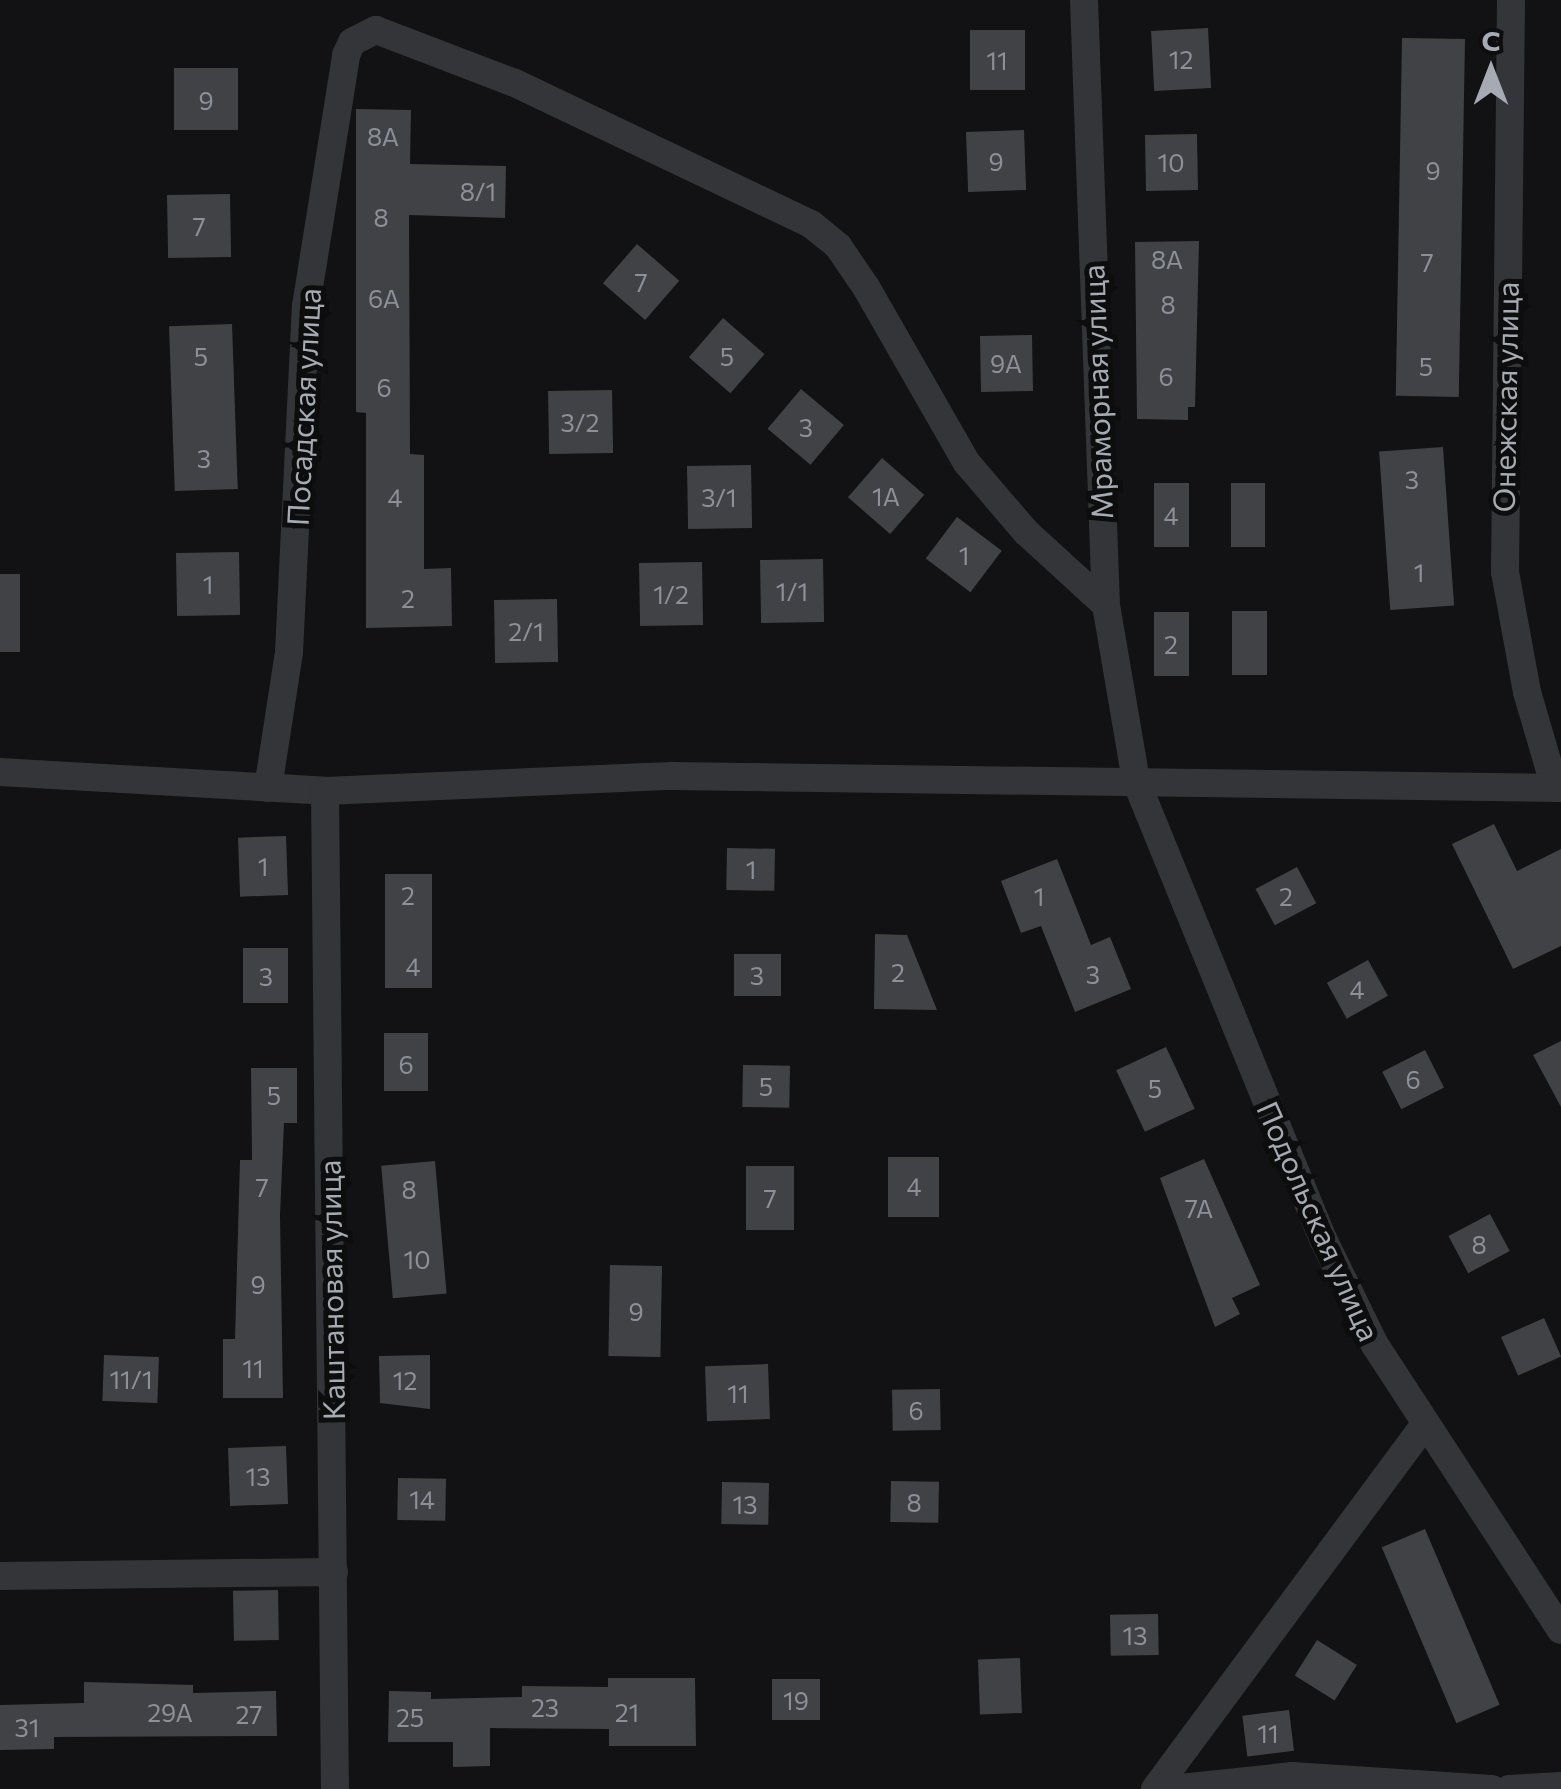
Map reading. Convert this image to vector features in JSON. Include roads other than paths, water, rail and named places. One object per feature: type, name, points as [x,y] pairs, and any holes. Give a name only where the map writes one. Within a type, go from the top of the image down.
[{"type":"street","name":"Мраморная улица","points":[[1084,0],[1106,605],[1136,781]]},
{"type":"street","name":"Онежская улица","points":[[1511,0],[1505,572],[1527,692],[1558,788]]},
{"type":"street","name":"Посадская улица","points":[[268,788],[289,652],[306,306],[346,55],[362,34],[390,32],[515,83],[811,224],[838,246],[866,287],[967,463],[1026,532],[1106,605]]},
{"type":"street","points":[[0,772],[325,791],[672,776],[1558,788]]},
{"type":"street","name":"Подольская улица","points":[[1136,781],[1323,1239],[1375,1346],[1561,1630]]},
{"type":"street","name":"Каштановая улица","points":[[325,791],[335,1789]]},
{"type":"street","points":[[1155,1789],[1424,1425]]},
{"type":"street","points":[[0,1576],[334,1572]]},
{"type":"street","points":[[1172,1789],[1292,1776],[1492,1789]]},
{"type":"street","points":[[1509,1789],[1561,1786]]}]
